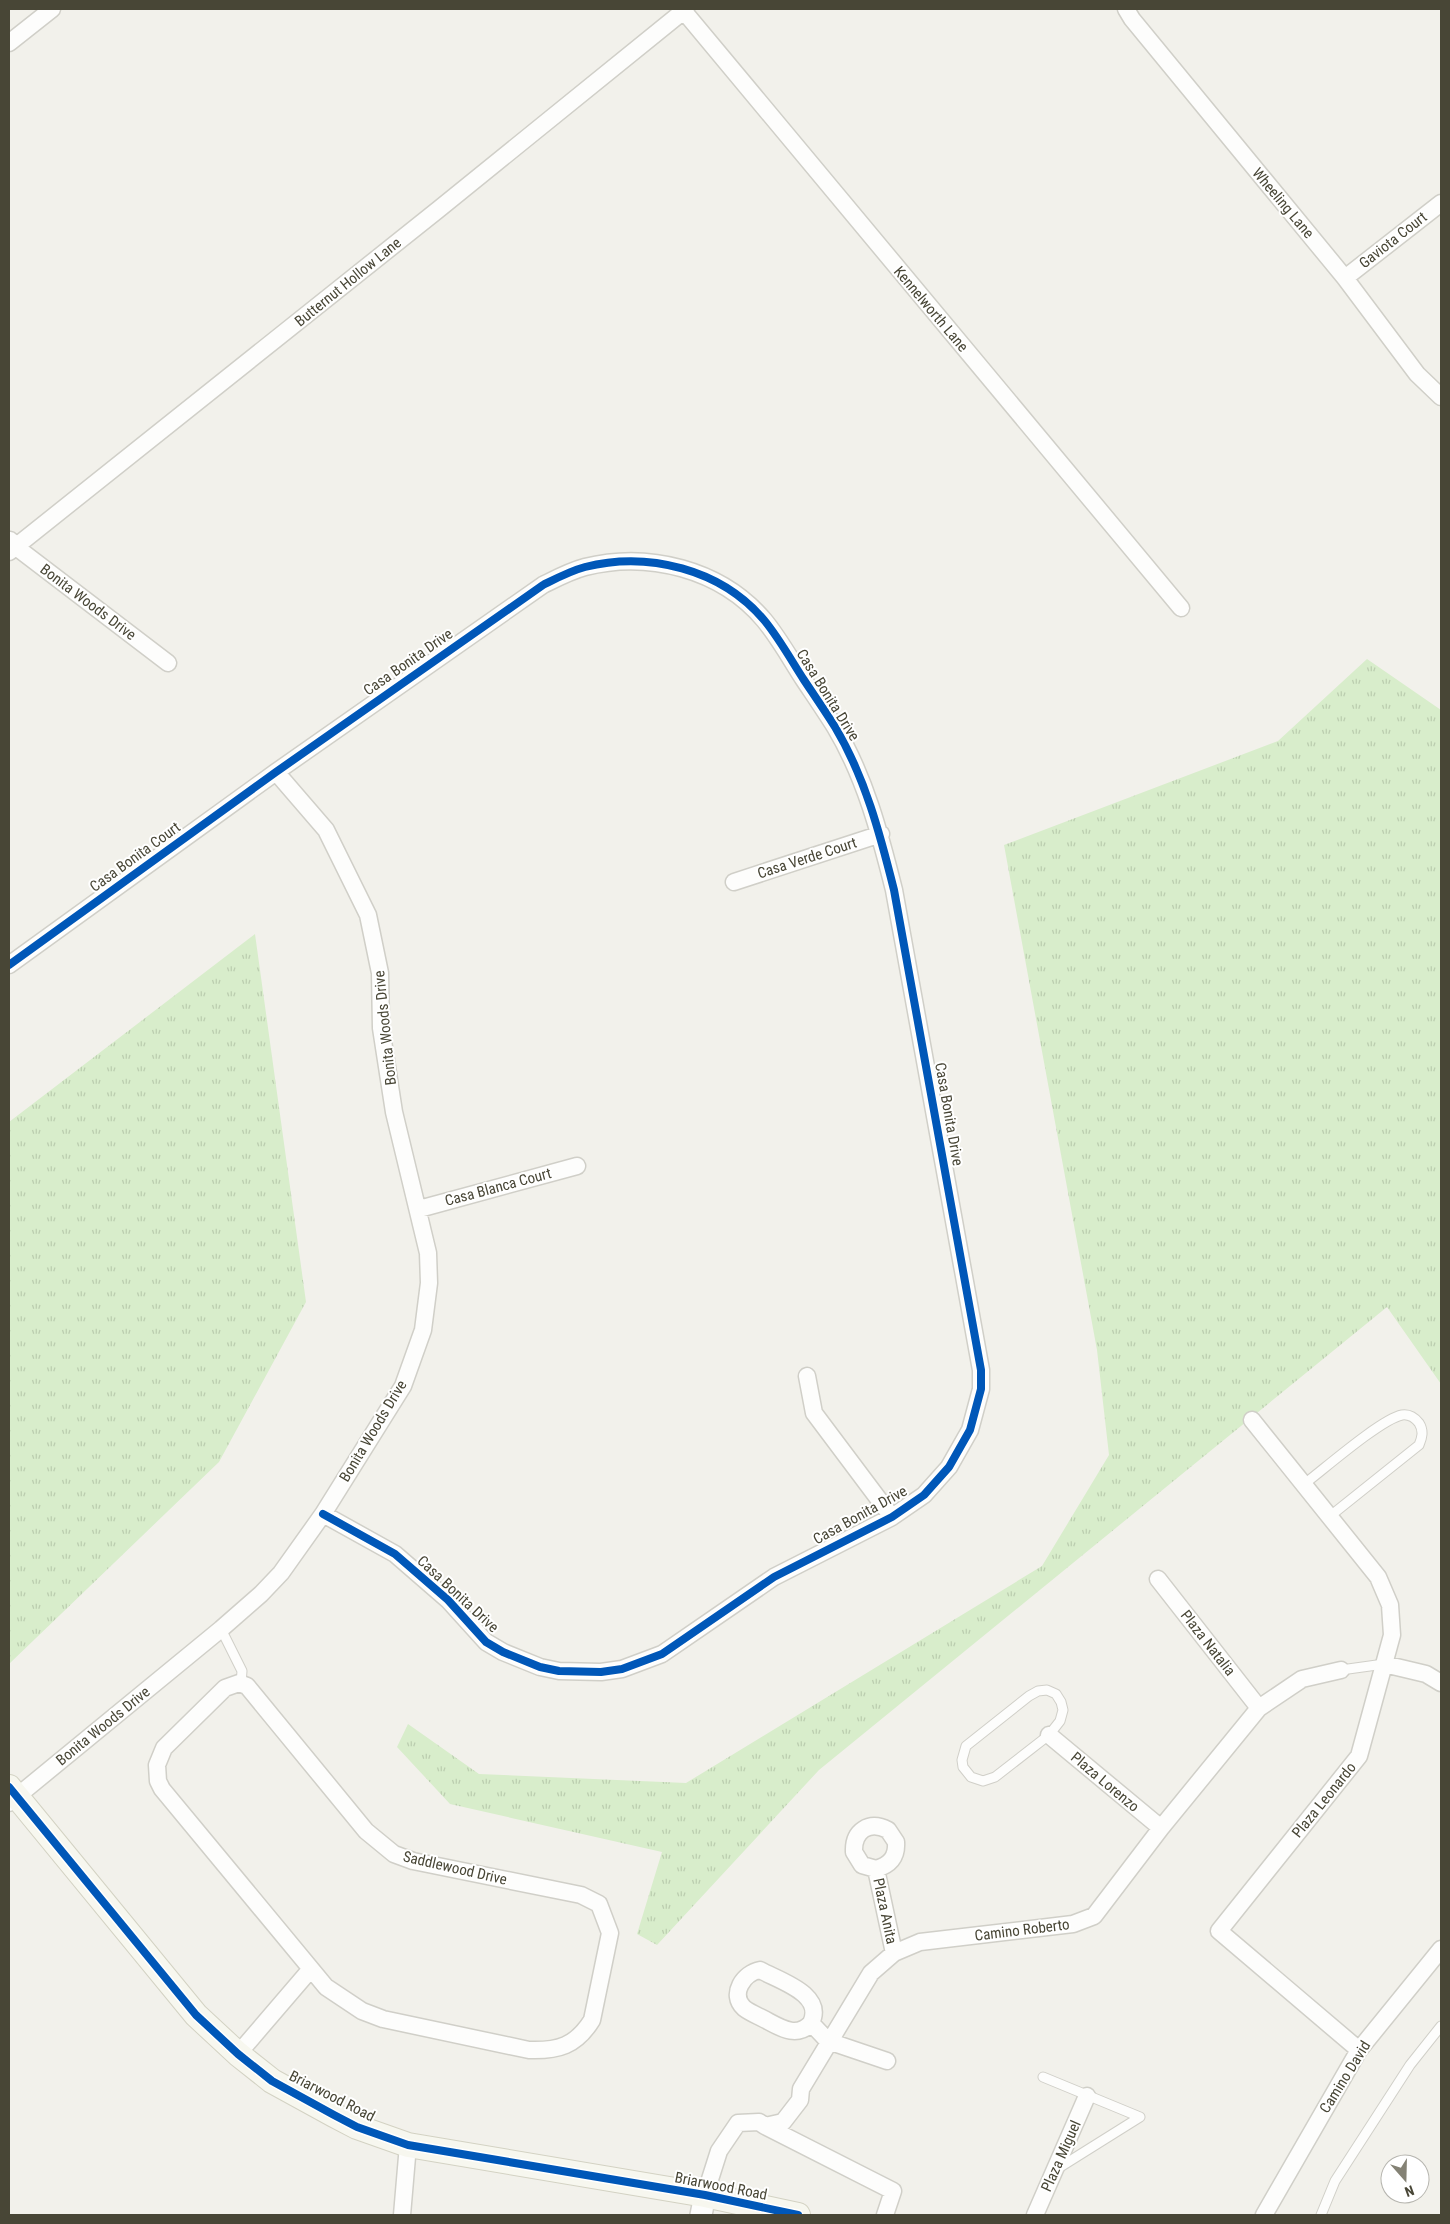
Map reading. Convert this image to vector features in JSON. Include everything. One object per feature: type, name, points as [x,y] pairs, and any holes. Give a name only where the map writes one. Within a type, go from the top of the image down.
[{"type":"main road","name":"Briarwood Road","points":[[11,1796],[196,2015],[238,2054],[272,2081],[334,2115],[357,2127],[408,2145],[703,2205],[798,2215]]},
{"type":"street","points":[[9,43],[52,9]]},
{"type":"street","name":"Butternut Hollow Lane","points":[[11,546],[439,209],[684,9]]},
{"type":"street","name":"Kennelworth Lane","points":[[684,9],[1181,608]]},
{"type":"street","name":"Wheeling Lane","points":[[1126,9],[1132,19],[1345,278],[1417,374],[1441,397]]},
{"type":"street","name":"Gaviota Court","points":[[1345,278],[1441,203]]},
{"type":"street","name":"Bonita Woods Drive","points":[[11,546],[168,663]]},
{"type":"street","name":"Casa Bonita Drive","points":[[276,772],[543,584],[563,575],[599,564],[628,561],[650,562],[672,566],[714,581],[749,605],[764,620],[836,728],[862,782],[881,834],[894,890],[981,1370],[981,1389],[977,1410],[961,1449],[930,1488],[909,1507],[774,1577],[662,1654],[622,1668],[579,1672],[540,1667],[519,1660],[486,1642],[448,1600],[395,1554],[323,1514]]},
{"type":"street","name":"Bonita Woods Drive","points":[[11,1796],[221,1629],[261,1594],[281,1573],[323,1514],[403,1386],[423,1330],[429,1275],[428,1252],[394,1112],[382,1028],[380,973],[368,915],[326,830],[276,772]]},
{"type":"street","name":"Casa Bonita Court","points":[[9,965],[276,772]]},
{"type":"street","name":"Casa Verde Court","points":[[734,882],[881,834]]},
{"type":"street","name":"Casa Blanca Court","points":[[419,1209],[577,1166]]},
{"type":"street","points":[[806,1376],[814,1413],[892,1517]]},
{"type":"street","name":"Plaza Leonardo","points":[[1252,1420],[1378,1577],[1385,1590],[1391,1612],[1392,1635],[1359,1756],[1219,1931],[1359,2050]]},
{"type":"street","name":"Plaza Natalia","points":[[1158,1579],[1259,1708]]},
{"type":"street","points":[[1384,1664],[1426,1674],[1441,1683]]},
{"type":"street","name":"Camino Roberto","points":[[765,2126],[783,2122],[800,2100],[801,2089],[828,2041],[871,1974],[894,1953],[920,1942],[1074,1924],[1094,1916],[1161,1828],[1259,1708],[1302,1679],[1341,1670]]},
{"type":"street","name":"Saddlewood Drive","points":[[232,1684],[241,1684],[246,1686],[270,1714],[366,1832],[394,1854],[413,1861],[581,1895],[599,1904],[610,1933],[592,2020],[586,2030],[576,2040],[567,2046],[548,2051],[529,2050],[383,2019],[362,2011],[340,1998],[326,1987],[310,1970],[162,1789],[158,1781],[157,1765],[164,1748],[225,1688],[232,1684]]},
{"type":"street","name":"Plaza Lorenzo","points":[[1049,1735],[1161,1828]]},
{"type":"street","name":"Plaza Anita","points":[[876,1869],[894,1953]]},
{"type":"street","name":"Camino David","points":[[1264,2215],[1359,2050],[1441,1949]]},
{"type":"street","points":[[238,2054],[310,1970]]},
{"type":"street","points":[[760,1970],[804,1994],[813,2004],[814,2017],[811,2023],[802,2030],[790,2031],[744,2009],[738,1997],[740,1984],[748,1974],[760,1970]]},
{"type":"street","points":[[811,2023],[828,2041],[887,2061]]},
{"type":"street","name":"Plaza Miguel","points":[[1035,2215],[1087,2096]]},
{"type":"street","points":[[703,2205],[719,2151],[738,2123],[759,2122],[893,2191],[885,2215]]},
{"type":"street","points":[[402,2215],[408,2145]]},
{"type":"lane","points":[[1304,1485],[1380,1426],[1394,1418],[1404,1415],[1410,1416],[1418,1422],[1422,1434],[1419,1445],[1329,1517]]},
{"type":"lane","points":[[221,1629],[242,1672],[241,1684]]},
{"type":"lane","name":"Camino Roberto","points":[[1341,1670],[1384,1664]]},
{"type":"lane","points":[[1047,1690],[1056,1694],[1061,1702],[1063,1710],[1060,1722],[1049,1735],[990,1780],[977,1780],[966,1772],[963,1766],[962,1760],[966,1746],[1038,1691],[1047,1690]]},
{"type":"lane","points":[[1321,2215],[1340,2173],[1410,2066],[1441,2026]]},
{"type":"lane","points":[[1043,2077],[1140,2117],[1055,2170]]},
{"type":"green space","points":[[1367,659],[1441,710],[1441,1384],[1387,1307],[819,1770],[657,1945],[637,1934],[662,1852],[450,1804],[397,1747],[408,1724],[479,1774],[686,1783],[1042,1566],[1109,1455],[1097,1350],[1004,845],[1278,741]]},
{"type":"green space","points":[[255,934],[306,1302],[219,1462],[9,1664],[9,1122]]},
{"type":"cycle path","points":[[9,965],[276,772],[543,585],[585,567],[634,561],[658,563],[682,568],[727,588],[747,602],[764,620],[846,746],[870,806],[894,890],[981,1370],[981,1389],[970,1430],[949,1467],[924,1495],[892,1517],[774,1577],[662,1654],[622,1669],[601,1672],[559,1671],[540,1667],[503,1652],[486,1642],[448,1600],[395,1554],[323,1514]]},
{"type":"cycle path","points":[[9,1787],[196,2015],[238,2054],[272,2081],[334,2115],[357,2127],[408,2145],[705,2195],[798,2215]]}]
